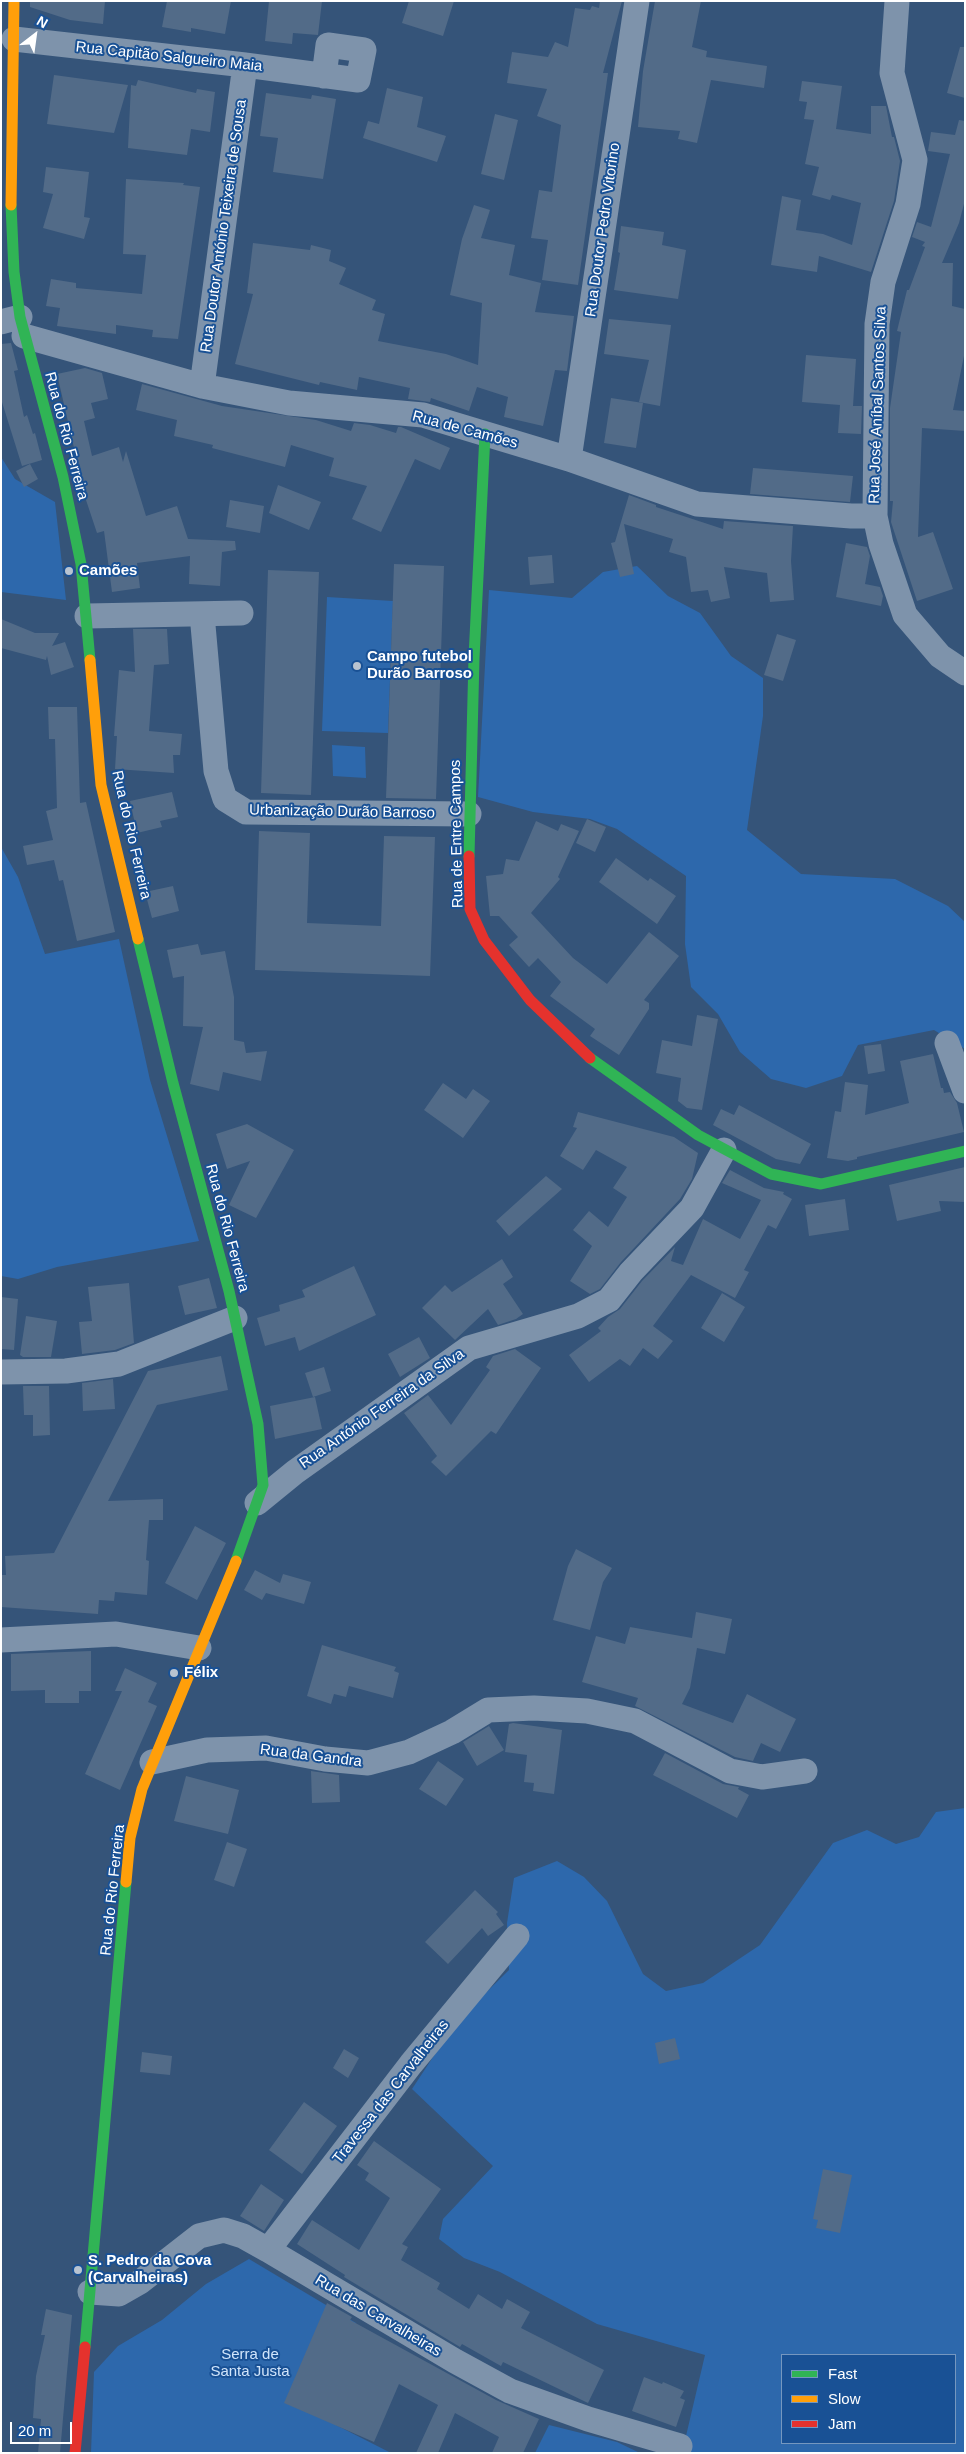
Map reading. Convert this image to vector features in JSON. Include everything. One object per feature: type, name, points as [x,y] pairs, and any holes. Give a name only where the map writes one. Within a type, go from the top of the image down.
[{"type":"street","name":"Rua do Rio Ferreira","points":[[14,1],[14,40],[6,204],[14,272],[15,325],[64,477],[82,564],[101,785],[173,1083],[235,1318],[258,1424],[263,1485],[250,1526],[152,1762],[142,1789],[130,1838],[75,2453]]},
{"type":"street","name":"Rua Doutor Pedro Vitorino","points":[[569,459],[637,1]]},
{"type":"street","name":"Rua José Aníbal Santos Silva","points":[[875,516],[877,324],[883,282],[908,204],[915,160],[892,73],[896,1]]},
{"type":"street","name":"Rua Capitão Salgueiro Maia","points":[[14,40],[245,65],[324,76]]},
{"type":"street","name":"Rua Doutor António Teixeira de Sousa","points":[[202,386],[245,65]]},
{"type":"street","name":"Rua de Camões","points":[[15,325],[202,386],[289,403],[423,415],[569,459],[696,504],[851,516],[875,516]]},
{"type":"street","name":"Rua de Entre Campos","points":[[485,434],[474,648],[469,814],[470,909],[484,940],[530,1000],[582,1052],[698,1135],[724,1150]]},
{"type":"street","points":[[875,516],[881,544],[905,615],[940,656],[965,673]]},
{"type":"street","points":[[86,616],[241,613]]},
{"type":"street","name":"Urbanização Durão Barroso","points":[[202,614],[216,771],[225,799],[246,812],[469,814]]},
{"type":"street","points":[[948,1043],[965,1091]]},
{"type":"street","points":[[724,1150],[771,1174],[821,1184],[965,1151]]},
{"type":"street","name":"Rua António Ferreira da Silva","points":[[257,1503],[295,1472],[469,1348],[578,1316],[609,1300],[631,1272],[692,1208],[724,1150]]},
{"type":"street","points":[[1,1372],[66,1371],[120,1364],[235,1318]]},
{"type":"street","points":[[1,1640],[116,1634],[199,1648]]},
{"type":"street","name":"Rua da Gandra","points":[[152,1762],[207,1750],[266,1748],[324,1759],[368,1762],[409,1752],[452,1732],[488,1710],[534,1708],[587,1712],[635,1721],[730,1770],[762,1777],[805,1771]]},
{"type":"street","name":"Travessa das Carvalheiras","points":[[268,2250],[412,2064],[517,1936]]},
{"type":"street","name":"Rua das Carvalheiras","points":[[90,2292],[119,2294],[140,2282],[199,2236],[224,2230],[242,2236],[268,2250],[455,2362],[510,2391],[588,2419],[680,2446]]},
{"type":"green space","points":[[1,457],[15,479],[55,502],[66,600],[1,592]]},
{"type":"green space","points":[[637,566],[668,596],[700,613],[731,656],[763,678],[763,716],[747,830],[801,874],[895,879],[948,906],[965,922],[965,1049],[934,1030],[858,1045],[842,1076],[806,1088],[771,1079],[740,1052],[718,1014],[691,987],[685,944],[686,876],[617,829],[590,819],[533,812],[478,797],[489,590],[572,598],[603,572]]},
{"type":"green space","name":"Campo futebol Durão Barroso","points":[[327,597],[393,601],[388,733],[322,731]]},
{"type":"green space","points":[[332,745],[365,747],[366,778],[333,776]]},
{"type":"green space","points":[[1,847],[18,877],[45,954],[119,939],[150,1080],[199,1241],[57,1267],[18,1279],[1,1276]]},
{"type":"green space","points":[[965,1808],[965,2453],[682,2453],[705,2355],[597,2324],[500,2272],[464,2258],[439,2239],[443,2219],[493,2166],[412,2089],[456,2022],[509,1970],[507,1923],[514,1878],[557,1861],[584,1877],[607,1901],[643,1974],[666,1991],[703,1983],[760,1945],[833,1843],[867,1830],[896,1844],[919,1837],[936,1812]]},
{"type":"green space","name":"Serra de Santa Justa","points":[[249,2259],[356,2323],[342,2349],[336,2425],[391,2453],[91,2453],[94,2372],[118,2346],[162,2320],[206,2284]]},
{"type":"green space","points":[[549,2425],[617,2442],[640,2453],[535,2453]]},
{"type":"building","points":[[30,1],[105,1],[103,24],[70,20],[30,7]]},
{"type":"building","points":[[167,1],[231,1],[225,34],[191,28],[191,32],[162,27]]},
{"type":"building","points":[[269,1],[322,1],[318,35],[293,33],[292,44],[265,41]]},
{"type":"building","points":[[409,1],[454,1],[443,36],[402,23]]},
{"type":"building","points":[[600,1],[622,1],[603,73],[608,73],[578,285],[542,280],[548,240],[531,238],[539,190],[552,192],[561,125],[537,116],[547,89],[507,83],[512,52],[548,57],[555,42],[568,47],[575,8],[590,10],[592,6],[599,8]]},
{"type":"building","points":[[655,1],[701,1],[692,47],[707,51],[706,57],[767,66],[764,88],[711,80],[697,143],[678,139],[680,131],[638,127],[643,71]]},
{"type":"building","points":[[960,47],[965,47],[965,98],[947,93]]},
{"type":"building","points":[[54,75],[128,85],[114,133],[47,124]]},
{"type":"building","points":[[138,80],[196,93],[197,89],[215,92],[210,132],[191,129],[187,155],[128,148],[131,85],[136,86]]},
{"type":"building","points":[[802,81],[842,86],[836,129],[871,134],[871,106],[886,106],[892,137],[894,137],[900,161],[894,201],[871,272],[819,256],[817,272],[771,265],[782,196],[801,200],[796,230],[823,234],[852,245],[861,203],[832,195],[830,200],[812,195],[819,167],[805,164],[814,120],[804,119],[807,102],[799,101]]},
{"type":"building","points":[[387,88],[423,97],[417,127],[446,136],[437,162],[363,138],[368,121],[379,124]]},
{"type":"building","points":[[266,93],[311,99],[312,95],[336,99],[323,179],[273,172],[278,138],[260,136]]},
{"type":"building","points":[[495,114],[518,120],[504,180],[481,174]]},
{"type":"building","points":[[959,120],[965,121],[965,200],[959,223],[942,263],[953,263],[952,306],[965,309],[965,351],[953,410],[965,411],[965,431],[922,428],[918,537],[933,532],[953,589],[917,601],[891,522],[893,501],[890,501],[890,408],[901,332],[897,331],[907,290],[909,290],[925,247],[922,246],[925,242],[912,237],[917,222],[931,227],[950,154],[928,151],[931,132],[955,135]]},
{"type":"building","points":[[46,167],[89,172],[84,217],[90,218],[84,239],[43,228],[53,194],[43,192]]},
{"type":"building","points":[[126,179],[184,183],[183,185],[200,187],[178,339],[152,337],[153,330],[116,325],[116,334],[57,326],[60,308],[46,306],[51,279],[76,283],[76,288],[142,294],[146,255],[123,254]]},
{"type":"building","points":[[474,205],[490,210],[481,238],[515,245],[509,275],[541,283],[535,312],[574,316],[567,371],[555,370],[543,426],[504,417],[508,397],[477,387],[469,411],[431,398],[430,402],[408,399],[410,388],[359,377],[357,390],[320,382],[319,385],[235,364],[253,294],[247,293],[253,243],[310,250],[311,245],[331,250],[329,261],[346,268],[339,284],[376,300],[372,310],[385,314],[378,341],[446,354],[478,365],[482,303],[450,295],[462,239]]},
{"type":"building","points":[[621,226],[664,232],[662,245],[686,250],[678,299],[614,290],[620,253],[618,252]]},
{"type":"building","points":[[609,319],[671,325],[660,406],[639,402],[649,360],[604,354]]},
{"type":"building","points":[[11,343],[18,370],[14,371],[24,417],[27,415],[33,434],[35,433],[42,460],[22,466],[1,399],[1,344]]},
{"type":"building","points":[[806,355],[856,359],[853,406],[862,406],[861,434],[838,433],[840,405],[802,402]]},
{"type":"building","points":[[85,368],[102,373],[108,399],[91,403],[95,418],[84,421],[92,456],[119,447],[123,462],[126,451],[146,516],[177,506],[188,539],[235,541],[236,550],[222,552],[220,586],[189,584],[190,556],[137,563],[140,588],[112,592],[104,531],[97,533],[86,500],[57,374]]},
{"type":"building","points":[[142,384],[222,406],[316,420],[351,431],[354,423],[370,425],[396,433],[398,427],[401,427],[450,448],[440,470],[415,459],[381,532],[352,519],[367,486],[329,476],[334,458],[291,445],[285,467],[212,448],[213,445],[174,436],[177,420],[136,410]]},
{"type":"building","points":[[611,398],[643,403],[636,448],[604,443]]},
{"type":"building","points":[[30,464],[38,479],[24,487],[16,471]]},
{"type":"building","points":[[753,468],[853,476],[850,502],[750,494]]},
{"type":"building","points":[[278,485],[321,502],[309,530],[269,513]]},
{"type":"building","points":[[629,495],[656,505],[656,507],[723,529],[724,521],[793,526],[791,561],[794,600],[770,602],[767,573],[724,567],[730,598],[711,602],[708,590],[691,592],[686,557],[669,552],[673,539],[624,524],[634,574],[620,577],[611,543],[615,542]]},
{"type":"building","points":[[230,500],[264,506],[260,533],[226,527]]},
{"type":"building","points":[[846,543],[867,547],[870,556],[865,584],[880,587],[883,596],[881,606],[836,597]]},
{"type":"building","points":[[552,555],[554,583],[530,585],[528,557]]},
{"type":"building","points":[[394,564],[444,566],[436,799],[386,798]]},
{"type":"building","points":[[268,570],[319,572],[311,795],[261,793]]},
{"type":"building","points":[[1,619],[35,633],[59,633],[52,646],[65,642],[74,667],[51,675],[47,656],[46,660],[1,648]]},
{"type":"building","points":[[133,629],[167,629],[169,664],[154,665],[149,731],[182,734],[180,755],[173,755],[174,773],[115,769],[117,736],[114,736],[119,670],[135,672]]},
{"type":"building","points":[[777,634],[796,640],[783,681],[764,675]]},
{"type":"building","points":[[48,707],[77,707],[80,803],[86,802],[115,932],[77,941],[63,880],[59,881],[54,860],[27,865],[23,846],[53,840],[46,811],[57,808],[55,739],[49,739]]},
{"type":"building","points":[[172,792],[178,817],[160,821],[162,827],[137,833],[130,801]]},
{"type":"building","points":[[587,819],[606,827],[595,852],[576,843]]},
{"type":"building","points":[[536,821],[558,831],[561,824],[579,831],[558,877],[560,879],[531,913],[573,958],[607,984],[649,932],[679,956],[644,1000],[649,1003],[649,1009],[619,1055],[590,1036],[595,1029],[550,996],[561,982],[538,958],[529,967],[509,945],[518,937],[499,916],[490,916],[486,876],[503,874],[506,859],[519,861]]},
{"type":"building","points":[[259,831],[310,833],[307,923],[381,926],[384,836],[435,837],[430,976],[255,970]]},
{"type":"building","points":[[616,858],[648,881],[650,878],[676,896],[657,924],[599,882]]},
{"type":"building","points":[[173,886],[179,911],[152,918],[145,892]]},
{"type":"building","points":[[198,944],[201,955],[225,951],[234,997],[234,1040],[244,1042],[246,1053],[267,1051],[261,1081],[223,1072],[219,1091],[190,1084],[203,1027],[183,1026],[184,976],[173,978],[167,950]]},
{"type":"building","points":[[697,1015],[718,1019],[702,1110],[687,1108],[678,1101],[681,1078],[656,1073],[662,1040],[692,1046]]},
{"type":"building","points":[[881,1044],[885,1071],[868,1074],[864,1046]]},
{"type":"building","points":[[933,1054],[941,1088],[943,1088],[944,1093],[950,1092],[957,1103],[964,1132],[857,1157],[857,1159],[848,1161],[827,1158],[835,1111],[841,1112],[845,1082],[868,1085],[865,1115],[909,1103],[900,1061]]},
{"type":"building","points":[[443,1083],[466,1099],[473,1089],[490,1101],[463,1138],[424,1110]]},
{"type":"building","points":[[739,1105],[811,1144],[800,1164],[776,1159],[713,1125],[721,1109],[734,1115]]},
{"type":"building","points":[[578,1112],[674,1137],[698,1153],[692,1179],[680,1199],[621,1262],[600,1289],[590,1294],[570,1281],[592,1246],[573,1230],[589,1211],[608,1227],[627,1197],[613,1188],[627,1167],[596,1150],[583,1170],[560,1156],[577,1128],[573,1127]]},
{"type":"building","points":[[247,1124],[294,1150],[256,1218],[229,1205],[250,1161],[227,1169],[216,1134]]},
{"type":"building","points":[[965,1167],[965,1202],[939,1201],[941,1211],[897,1221],[889,1185]]},
{"type":"building","points":[[730,1170],[764,1188],[784,1192],[783,1194],[792,1199],[776,1229],[768,1225],[744,1270],[749,1272],[735,1298],[691,1275],[653,1326],[673,1341],[658,1359],[643,1348],[630,1366],[620,1359],[589,1382],[569,1355],[601,1331],[598,1328],[608,1317],[620,1309],[642,1281],[675,1247],[671,1261],[683,1265],[703,1219],[740,1239],[761,1200],[722,1183]]},
{"type":"building","points":[[546,1176],[562,1189],[509,1236],[496,1221]]},
{"type":"building","points":[[845,1199],[849,1230],[809,1236],[805,1205]]},
{"type":"building","points":[[502,1259],[513,1277],[503,1284],[523,1314],[516,1319],[498,1325],[488,1309],[455,1340],[422,1308],[445,1285],[452,1292]]},
{"type":"building","points":[[354,1266],[376,1315],[299,1351],[295,1337],[265,1346],[257,1318],[280,1311],[279,1305],[305,1297],[302,1290]]},
{"type":"building","points":[[209,1278],[217,1308],[185,1315],[178,1286]]},
{"type":"building","points":[[129,1283],[134,1343],[115,1350],[82,1354],[79,1322],[92,1321],[88,1287]]},
{"type":"building","points":[[722,1293],[745,1307],[724,1342],[701,1328]]},
{"type":"building","points":[[1,1297],[18,1299],[14,1350],[1,1349]]},
{"type":"building","points":[[26,1316],[57,1321],[51,1357],[23,1357],[20,1355]]},
{"type":"building","points":[[419,1337],[430,1358],[400,1377],[388,1354]]},
{"type":"building","points":[[515,1349],[541,1368],[496,1434],[491,1431],[446,1476],[431,1462],[437,1456],[404,1413],[428,1395],[451,1425],[490,1370],[486,1367],[493,1356]]},
{"type":"building","points":[[221,1356],[228,1390],[157,1405],[108,1501],[163,1499],[163,1520],[149,1520],[146,1560],[149,1561],[147,1595],[115,1592],[114,1601],[99,1600],[98,1614],[1,1607],[1,1575],[6,1575],[5,1556],[54,1553],[148,1371]]},
{"type":"building","points":[[324,1367],[331,1391],[313,1397],[305,1373]]},
{"type":"building","points":[[113,1379],[115,1409],[83,1411],[82,1383]]},
{"type":"building","points":[[23,1386],[49,1386],[50,1435],[33,1436],[33,1415],[24,1415]]},
{"type":"building","points":[[315,1397],[322,1429],[275,1439],[270,1406]]},
{"type":"building","points":[[195,1526],[226,1543],[197,1600],[165,1583]]},
{"type":"building","points":[[576,1549],[612,1568],[603,1582],[590,1630],[553,1620],[568,1566]]},
{"type":"building","points":[[255,1570],[280,1583],[283,1574],[311,1582],[304,1604],[266,1593],[262,1600],[244,1590]]},
{"type":"building","points":[[696,1612],[732,1619],[725,1654],[697,1648],[690,1688],[682,1704],[733,1723],[747,1694],[796,1719],[780,1752],[761,1743],[753,1761],[735,1757],[635,1706],[638,1698],[582,1682],[596,1636],[625,1644],[630,1627],[692,1638]]},
{"type":"building","points":[[322,1645],[396,1667],[394,1671],[399,1673],[393,1698],[349,1686],[346,1697],[334,1694],[331,1704],[307,1696]]},
{"type":"building","points":[[91,1651],[91,1691],[79,1691],[79,1703],[45,1703],[45,1690],[11,1691],[11,1654]]},
{"type":"building","points":[[125,1668],[157,1683],[148,1702],[157,1706],[120,1790],[85,1774],[122,1691],[115,1691]]},
{"type":"building","points":[[509,1724],[562,1730],[554,1794],[533,1791],[534,1783],[524,1782],[527,1755],[505,1752]]},
{"type":"building","points":[[489,1726],[504,1750],[477,1766],[463,1742]]},
{"type":"building","points":[[665,1753],[723,1784],[739,1787],[738,1789],[749,1795],[737,1818],[653,1775]]},
{"type":"building","points":[[438,1761],[464,1779],[446,1806],[419,1789]]},
{"type":"building","points":[[311,1771],[339,1775],[340,1802],[312,1803]]},
{"type":"building","points":[[186,1776],[239,1790],[228,1834],[174,1821]]},
{"type":"building","points":[[227,1842],[247,1849],[234,1887],[214,1880]]},
{"type":"building","points":[[475,1890],[498,1912],[496,1914],[504,1925],[488,1936],[482,1928],[448,1964],[425,1942]]},
{"type":"building","points":[[675,2038],[680,2059],[659,2064],[655,2043]]},
{"type":"building","points":[[344,2049],[359,2058],[348,2078],[333,2068]]},
{"type":"building","points":[[142,2052],[172,2056],[170,2075],[140,2072]]},
{"type":"building","points":[[304,2102],[337,2126],[302,2174],[269,2150]]},
{"type":"building","points":[[374,2141],[441,2189],[402,2244],[408,2247],[401,2260],[440,2283],[437,2289],[469,2309],[478,2294],[502,2309],[507,2299],[530,2312],[521,2328],[604,2370],[588,2403],[503,2362],[501,2366],[462,2344],[460,2347],[344,2277],[345,2275],[297,2244],[312,2220],[359,2250],[390,2198],[365,2180],[369,2173],[357,2165]]},
{"type":"building","points":[[823,2169],[852,2175],[840,2233],[816,2228],[818,2220],[813,2219]]},
{"type":"building","points":[[261,2184],[284,2200],[264,2231],[240,2216]]},
{"type":"building","points":[[327,2303],[352,2317],[350,2320],[496,2400],[539,2419],[523,2453],[492,2453],[499,2437],[455,2413],[438,2453],[416,2453],[438,2405],[399,2384],[374,2442],[284,2403]]},
{"type":"building","points":[[46,2309],[72,2315],[60,2453],[38,2453],[41,2419],[33,2418],[36,2376],[45,2335],[41,2335]]},
{"type":"building","points":[[644,2377],[662,2384],[663,2382],[684,2391],[680,2398],[685,2400],[676,2427],[632,2411]]},
{"type":"traffic: fast","points":[[11,205],[14,272],[20,317],[63,477],[81,564],[90,660]]},
{"type":"traffic: fast","points":[[469,856],[474,658],[485,434]]},
{"type":"traffic: fast","points":[[138,939],[173,1083],[229,1291],[258,1424],[263,1485],[236,1561]]},
{"type":"traffic: fast","points":[[590,1058],[698,1135],[771,1174],[821,1184],[965,1151]]},
{"type":"traffic: fast","points":[[85,2347],[126,1882]]},
{"type":"traffic: slow","points":[[11,205],[14,1]]},
{"type":"traffic: slow","points":[[90,660],[101,785],[138,939]]},
{"type":"traffic: slow","points":[[126,1882],[130,1838],[142,1789],[236,1561]]},
{"type":"traffic: jam","points":[[469,856],[470,909],[484,940],[530,1000],[590,1058]]},
{"type":"traffic: jam","points":[[75,2453],[85,2347]]},
{"type":"place","name":"Camões","points":[[69,571]]},
{"type":"place","name":"Campo futebol Durão Barroso","points":[[357,666]]},
{"type":"place","name":"Félix","points":[[174,1673]]},
{"type":"place","name":"S. Pedro da Cova (Carvalheiras)","points":[[78,2270]]}]
